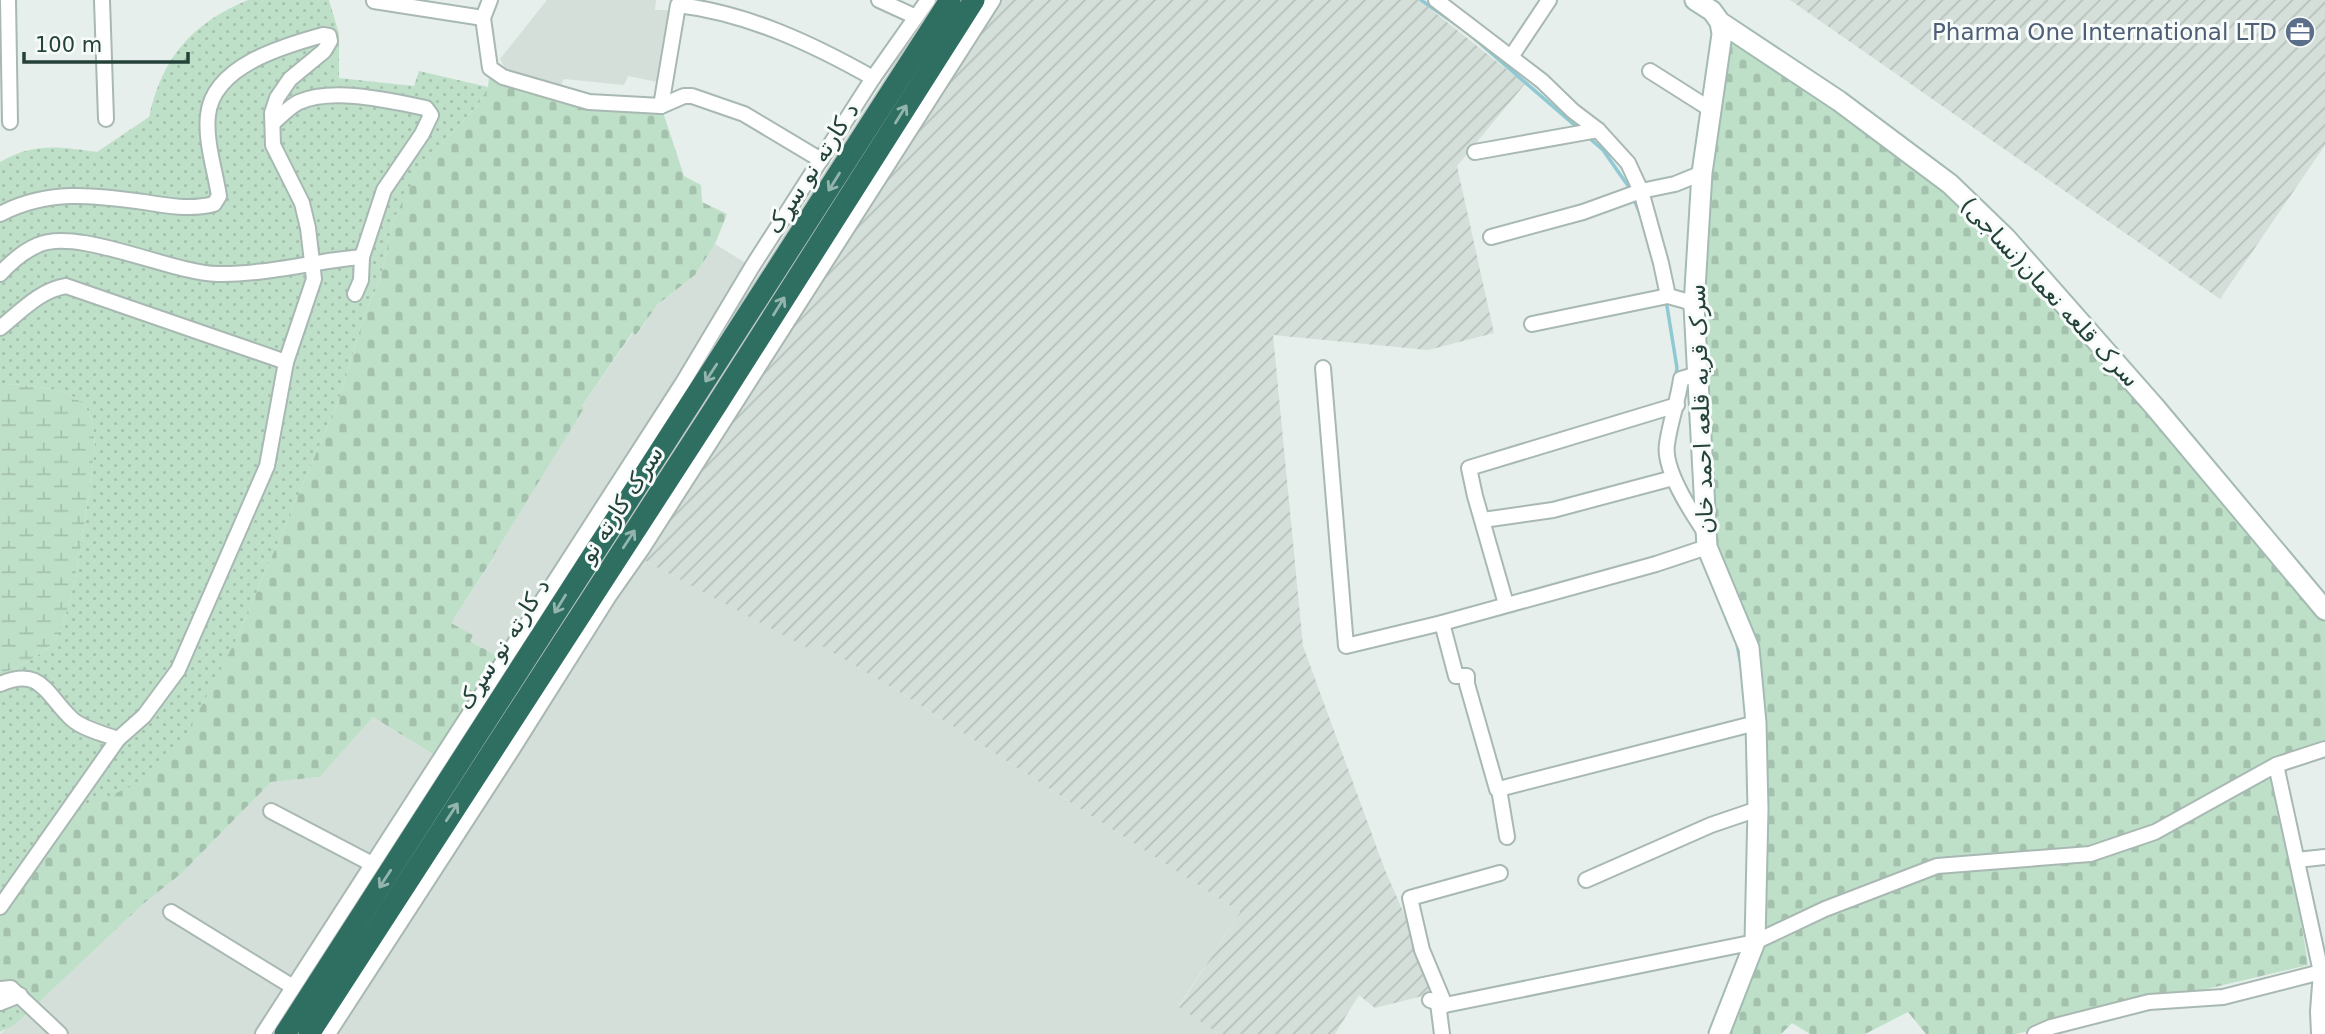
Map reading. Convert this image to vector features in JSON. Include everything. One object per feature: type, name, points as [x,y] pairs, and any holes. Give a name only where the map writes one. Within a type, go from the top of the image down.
[{"type":"highway","name":"د کارته نو سړک","points":[[285,1034],[553,635],[950,0]]},
{"type":"highway","name":"سرک کارته نو","points":[[309,1034],[553,635],[716,406],[974,0]]},
{"type":"street","points":[[8,0],[10,122]]},
{"type":"street","points":[[102,0],[106,119]]},
{"type":"street","points":[[490,0],[483,18],[491,68],[503,78],[589,102],[661,106],[684,96],[692,96],[744,114],[821,160]]},
{"type":"street","points":[[879,0],[916,17]]},
{"type":"street","points":[[262,1034],[682,384],[752,267],[873,78],[928,0]]},
{"type":"street","points":[[328,1034],[993,0]]},
{"type":"street","points":[[1436,0],[1511,57],[1598,130],[1628,163],[1641,191],[1668,296]]},
{"type":"street","points":[[1511,57],[1549,0]]},
{"type":"street","name":"سرک قلعه نعمان(نساجی)","points":[[1695,0],[1712,11],[1720,22],[1839,101],[1940,177],[2006,238],[2154,406],[2325,611]]},
{"type":"street","points":[[374,1],[483,18]]},
{"type":"street","points":[[661,106],[678,5],[713,9],[782,33],[828,52],[873,78]]},
{"type":"street","name":"سرک قریه قلعه احمد خان","points":[[1719,1034],[1755,942],[1758,809],[1756,723],[1749,648],[1707,542],[1698,374],[1695,306],[1702,173],[1722,34],[1720,22]]},
{"type":"street","points":[[0,214],[26,201],[93,195],[178,207],[214,204],[219,196],[208,133],[208,114],[220,85],[256,59],[286,45],[328,36],[330,41],[324,51],[290,79],[277,98],[272,113],[273,145],[302,203],[314,279],[286,362],[267,466],[178,670],[144,716],[118,739],[0,907]]},
{"type":"street","points":[[1650,71],[1710,109]]},
{"type":"street","points":[[274,123],[297,103],[320,96],[387,101],[426,108],[431,115],[422,134],[384,190],[362,257],[361,280],[355,294]]},
{"type":"street","points":[[1475,152],[1598,130]]},
{"type":"street","points":[[1491,237],[1583,212],[1702,173]]},
{"type":"street","points":[[0,274],[40,243],[68,242],[104,247],[181,270],[213,274],[243,274],[362,257]]},
{"type":"street","points":[[0,328],[42,294],[55,287],[66,286],[286,362]]},
{"type":"street","points":[[1532,324],[1668,296],[1695,306]]},
{"type":"street","points":[[1323,368],[1346,646],[1442,623],[1656,564],[1707,542],[1673,478],[1666,447],[1681,379],[1698,374]]},
{"type":"street","points":[[1506,604],[1469,468],[1677,405]]},
{"type":"street","points":[[1483,520],[1553,510],[1673,478]]},
{"type":"street","points":[[1442,623],[1456,676],[1467,676],[1493,776],[1499,789],[1507,837]]},
{"type":"street","points":[[0,684],[15,677],[31,678],[49,692],[74,721],[118,739]]},
{"type":"street","points":[[1499,789],[1756,723]]},
{"type":"street","points":[[1438,1003],[1755,942],[1825,909],[1937,866],[2090,854],[2155,832],[2276,765],[2325,749]]},
{"type":"street","points":[[2276,765],[2321,951],[2319,1034]]},
{"type":"street","points":[[1586,880],[1711,825],[1758,809]]},
{"type":"street","points":[[271,811],[372,864]]},
{"type":"street","points":[[2297,860],[2325,857]]},
{"type":"street","points":[[1442,1034],[1438,1003],[1410,898],[1500,873]]},
{"type":"street","points":[[171,912],[293,986]]},
{"type":"street","points":[[2035,1034],[2051,1027],[2149,1002],[2222,997],[2321,972]]},
{"type":"street","points":[[0,989],[11,988],[60,1034]]},
{"type":"street","points":[[0,1003],[20,995]]},
{"type":"shaded area","points":[[547,0],[656,0],[655,10],[674,10],[657,82],[628,76],[624,85],[564,79],[560,87],[505,68],[500,59]]},
{"type":"shaded area","points":[[993,0],[1419,0],[1525,84],[1457,166],[1494,333],[1428,350],[1273,335],[1303,646],[1385,870],[1438,992],[1375,1008],[1359,995],[1335,1034],[1219,1034],[1179,1007],[1240,912],[903,694],[820,645],[815,652],[638,557]]},
{"type":"shaded area","points":[[1790,0],[2325,0],[2325,145],[2220,299]]},
{"type":"shaded area","points":[[715,244],[752,267],[505,660],[469,640],[472,636],[451,623],[494,558],[492,556],[582,406],[633,333],[637,335],[658,304],[695,275]]},
{"type":"shaded area","points":[[638,557],[815,651],[819,644],[903,694],[1240,912],[1179,1006],[1219,1034],[328,1034]]},
{"type":"shaded area","points":[[373,717],[441,759],[263,1034],[0,1034],[33,1008],[143,904],[182,873],[271,782],[320,777]]},
{"type":"green space","points":[[248,0],[329,0],[339,34],[339,78],[414,86],[419,71],[488,87],[478,105],[443,142],[412,182],[393,221],[380,280],[365,313],[338,402],[235,642],[181,745],[148,779],[105,798],[75,807],[0,907],[0,675],[47,649],[60,630],[75,581],[95,449],[93,426],[81,402],[51,389],[0,384],[0,162],[36,149],[59,148],[97,152],[149,117],[162,77],[182,45],[211,20]]},
{"type":"green space","points":[[1722,34],[1950,184],[2325,610],[2325,749],[2276,765],[2308,965],[2016,1034],[1926,1034],[1908,1012],[1865,1034],[1810,1034],[1792,1023],[1781,1034],[1719,1034],[1755,942],[1749,648],[1707,536],[1694,306]]},
{"type":"green space","points":[[490,68],[589,102],[661,106],[684,176],[701,185],[702,202],[727,214],[715,244],[695,275],[658,304],[636,335],[632,333],[582,406],[584,408],[451,623],[473,635],[470,641],[505,660],[441,759],[373,717],[320,777],[271,782],[182,873],[143,904],[33,1008],[0,989],[0,907],[68,810],[235,642],[338,402],[365,313],[380,280],[393,221],[411,182],[443,142],[478,105],[488,87]]},
{"type":"green space","points":[[0,384],[51,389],[81,402],[93,426],[95,449],[75,581],[60,630],[47,649],[0,675]]},
{"type":"green space","points":[[0,989],[33,1008],[14,1025],[0,1032]]},
{"type":"waterway","points":[[1421,0],[1460,27]]},
{"type":"waterway","points":[[1468,33],[1579,129]]},
{"type":"waterway","points":[[1587,136],[1603,150],[1631,190]]},
{"type":"waterway","points":[[1633,197],[1641,216]]},
{"type":"waterway","points":[[1666,300],[1677,368],[1675,379]]},
{"type":"waterway","points":[[1736,639],[1741,665]]},
{"type":"place","name":"Pharma One International LTD","points":[[2300,32]]}]
